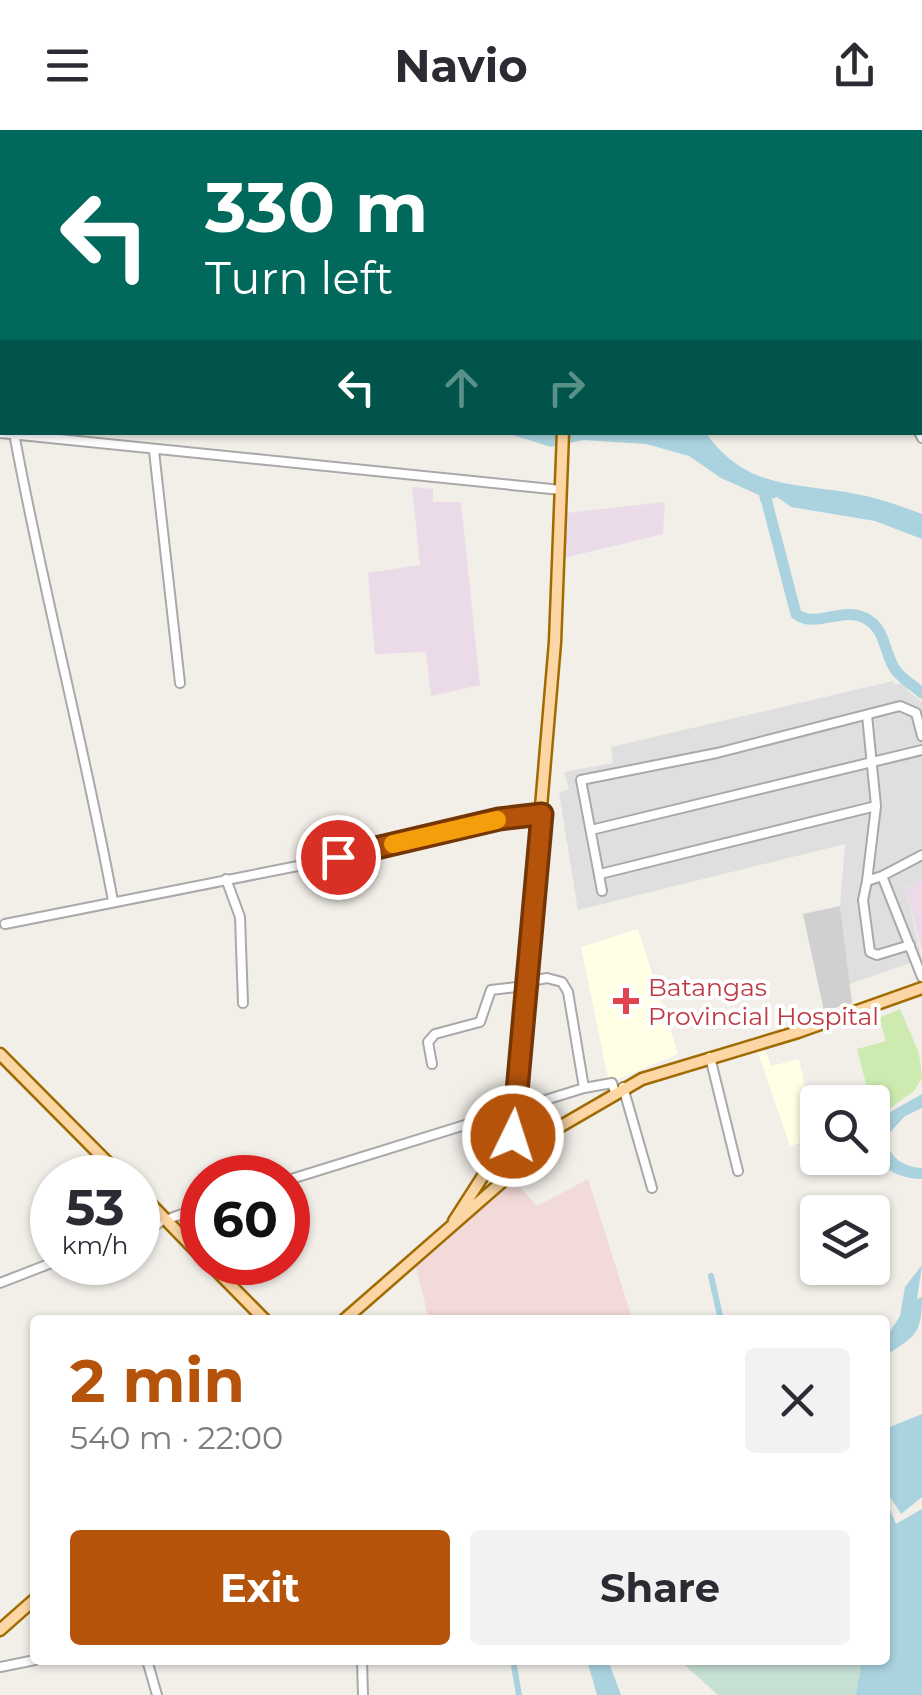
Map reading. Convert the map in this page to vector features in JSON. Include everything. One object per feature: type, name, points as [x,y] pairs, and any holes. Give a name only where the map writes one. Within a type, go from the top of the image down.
[{"type":"main road","points":[[520,1166],[502,1167],[509,1148],[542,814],[563,435]]},
{"type":"main road","points":[[454,1221],[509,1148],[619,1090],[922,988]]},
{"type":"main road","points":[[0,1054],[101,1155]]},
{"type":"main road","points":[[350,1315],[573,1117]]},
{"type":"main road","points":[[509,1148],[520,1166]]},
{"type":"main road","points":[[160,1214],[180,1234]]},
{"type":"main road","points":[[231,1285],[260,1315]]},
{"type":"main road","points":[[0,1630],[30,1603]]},
{"type":"street","points":[[14,435],[61,662],[84,742],[113,902]]},
{"type":"street","points":[[22,435],[562,490]]},
{"type":"street","points":[[154,451],[180,683]]},
{"type":"street","points":[[602,891],[581,780],[717,753],[900,706],[920,720],[922,736]]},
{"type":"street","points":[[867,715],[876,806],[863,900],[870,952],[877,954],[910,945]]},
{"type":"street","points":[[591,830],[873,765],[922,750]]},
{"type":"street","points":[[600,874],[876,806]]},
{"type":"street","points":[[5,924],[499,819],[542,814]]},
{"type":"street","points":[[868,881],[922,855]]},
{"type":"street","points":[[882,876],[922,978]]},
{"type":"street","points":[[226,879],[240,917],[243,1003]]},
{"type":"street","points":[[432,1064],[428,1042],[434,1034],[480,1022],[490,990],[557,978],[568,992],[584,1088]]},
{"type":"street","points":[[710,1058],[738,1172]]},
{"type":"street","points":[[310,1173],[584,1088],[612,1083],[619,1090],[652,1188]]},
{"type":"street","points":[[172,1218],[180,1215]]},
{"type":"street","points":[[0,1283],[30,1271]]},
{"type":"street","points":[[0,1667],[30,1661]]},
{"type":"street","points":[[149,1665],[158,1695]]},
{"type":"street","points":[[362,1665],[364,1695]]},
{"type":"shaded area","points":[[412,487],[433,489],[433,502],[461,502],[480,685],[431,696],[426,652],[375,654],[368,573],[420,565]]},
{"type":"shaded area","points":[[665,502],[663,534],[564,558],[566,513]]},
{"type":"shaded area","points":[[893,681],[895,685],[905,682],[908,691],[922,702],[922,880],[905,887],[922,959],[849,984],[840,906],[845,844],[578,910],[559,793],[569,789],[564,772],[613,763],[611,747]]},
{"type":"shaded area","points":[[922,880],[922,951],[905,887]]},
{"type":"shaded area","points":[[840,906],[852,1003],[824,1011],[803,914]]},
{"type":"shaded area","name":"Batangas Provincial Hospital","points":[[638,929],[678,1054],[609,1083],[581,947]]},
{"type":"shaded area","points":[[766,1051],[771,1066],[799,1059],[805,1085],[800,1085],[800,1143],[790,1146],[758,1053]]},
{"type":"shaded area","points":[[588,1179],[631,1315],[428,1315],[416,1267],[514,1180],[537,1206]]},
{"type":"shaded area","points":[[685,1665],[862,1665],[856,1695],[718,1695]]},
{"type":"green space","points":[[900,1009],[919,1053],[922,1078],[914,1091],[890,1108],[890,1085],[866,1085],[857,1049],[886,1041],[879,1018]]},
{"type":"water","points":[[512,435],[708,435],[739,466],[757,475],[869,497],[922,514],[922,539],[875,521],[791,507],[777,497],[761,503],[759,495],[721,478],[689,456],[646,444],[584,440],[551,447]]},
{"type":"water","points":[[922,1094],[922,1108],[905,1116],[890,1133],[892,1111]]},
{"type":"water","points":[[890,1150],[898,1160],[922,1168],[922,1179],[908,1178],[890,1170]]},
{"type":"water","points":[[922,1265],[918,1327],[890,1352],[890,1332],[900,1316],[905,1287]]},
{"type":"water","points":[[922,1414],[922,1497],[901,1514],[890,1497],[890,1427]]},
{"type":"water","points":[[922,1509],[922,1695],[856,1695],[861,1665],[890,1665],[890,1510],[896,1524]]},
{"type":"water","points":[[588,1665],[610,1665],[621,1695],[597,1695]]},
{"type":"waterway","points":[[764,491],[796,614],[812,619],[847,614],[865,618],[878,629],[897,672],[922,693]]},
{"type":"waterway","points":[[711,1276],[720,1315]]},
{"type":"waterway","points":[[514,1665],[519,1695]]},
{"type":"slow traffic","points":[[393,844],[497,820]]},
{"type":"place","name":"Batangas Provincial Hospital","points":[[626,1001]]},
{"type":"route","points":[[338,857],[499,819],[542,814],[513,1136]]}]
